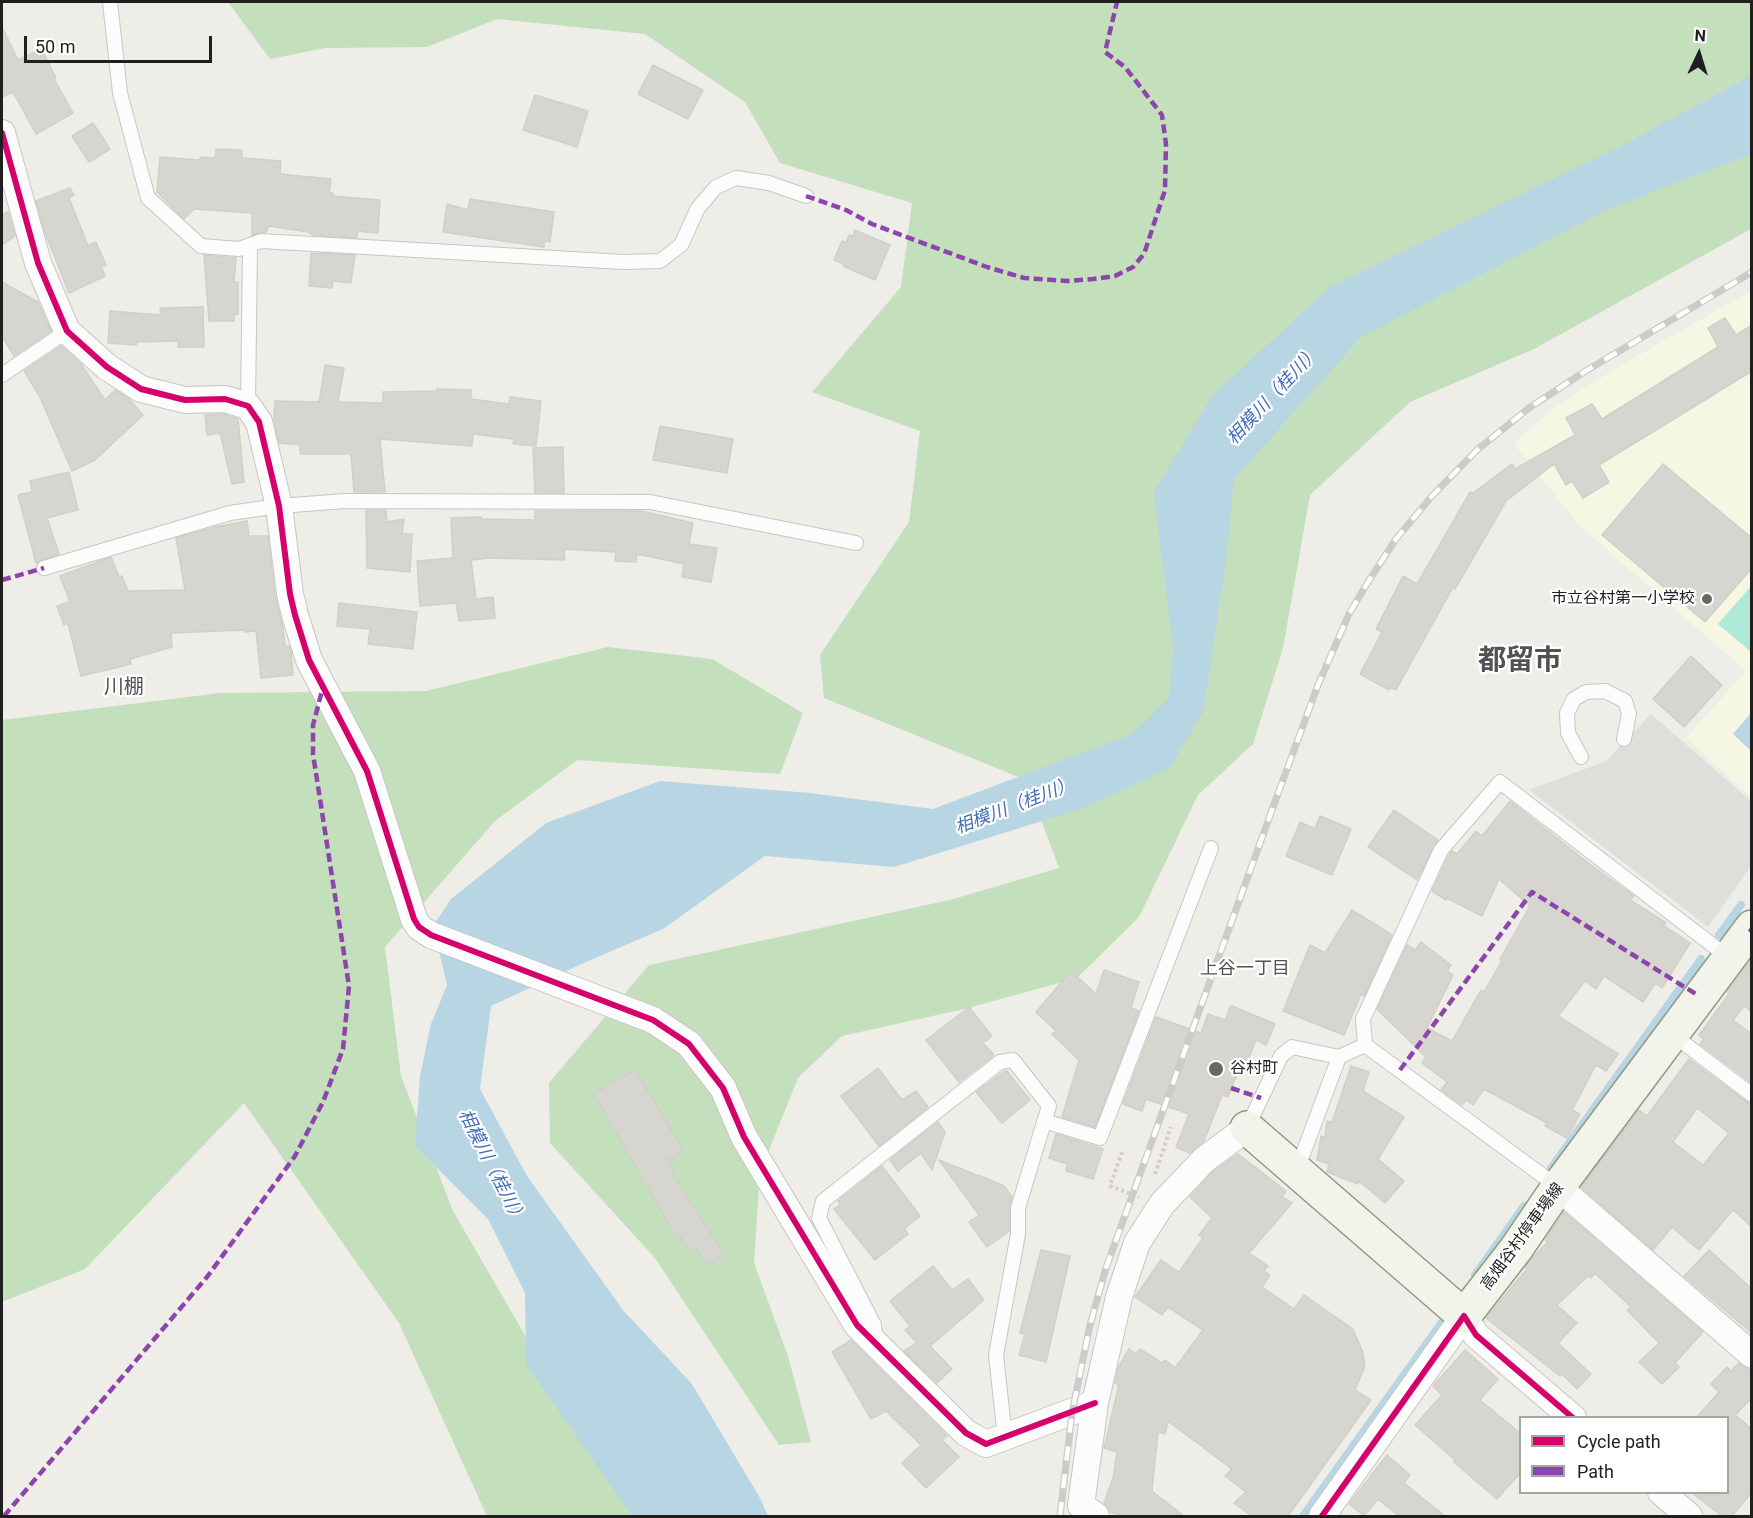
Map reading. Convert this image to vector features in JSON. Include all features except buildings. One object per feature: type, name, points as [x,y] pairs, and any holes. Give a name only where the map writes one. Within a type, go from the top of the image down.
[{"type":"main road","name":"高畑谷村停車場線","points":[[1464,1316],[1516,1249],[1558,1188],[1752,927]]},
{"type":"main road","points":[[1247,1128],[1464,1316]]},
{"type":"street","points":[[2,133],[38,263],[67,331],[106,368],[141,389],[185,400],[225,399],[248,406],[259,422],[279,506],[290,594],[309,660],[368,771],[414,919],[419,927],[431,935],[561,983],[652,1020],[689,1044],[723,1088],[744,1137],[857,1325],[966,1433],[986,1444],[1095,1403]]},
{"type":"street","points":[[1096,1516],[1081,1505],[1095,1403],[1119,1297],[1137,1243],[1162,1204],[1204,1160],[1247,1128]]},
{"type":"street","points":[[1558,1188],[1752,1355]]},
{"type":"street","points":[[1322,1516],[1464,1316],[1476,1335],[1571,1416]]},
{"type":"street","points":[[1663,1494],[1689,1516]]},
{"type":"lane","points":[[110,2],[120,93],[148,198],[201,246],[239,249],[261,241],[623,262],[660,261],[681,245],[698,208],[716,187],[736,178],[769,183],[806,196]]},
{"type":"lane","points":[[248,406],[250,246]]},
{"type":"lane","points":[[2,375],[67,331]]},
{"type":"lane","points":[[44,568],[230,513],[279,506],[355,501],[650,502],[856,543]]},
{"type":"lane","points":[[1581,757],[1568,733],[1567,713],[1574,699],[1586,692],[1605,691],[1625,701],[1629,714],[1624,738]]},
{"type":"lane","points":[[1558,1188],[1365,1045],[1363,1019],[1441,850],[1500,782],[1728,957]]},
{"type":"lane","points":[[1044,1121],[1100,1138],[1211,848]]},
{"type":"lane","points":[[1672,1034],[1752,1095]]},
{"type":"lane","points":[[1247,1128],[1281,1056],[1292,1047],[1339,1057],[1365,1045]]},
{"type":"lane","points":[[1297,1170],[1339,1057]]},
{"type":"lane","points":[[876,1344],[874,1325],[819,1218],[823,1201],[1000,1062],[1013,1060],[1049,1106],[1018,1208],[1018,1234],[996,1355],[1005,1438]]},
{"type":"path","points":[[1153,1179],[1171,1127]]},
{"type":"path","points":[[1122,1152],[1110,1186],[1146,1200]]},
{"type":"shaded area","name":"市立谷村第一小学校","points":[[1751,291],[1751,797],[1686,738],[1746,671],[1580,526],[1514,444],[1553,408],[1623,364]]},
{"type":"shaded area","points":[[1651,714],[1751,801],[1751,866],[1708,927],[1529,790],[1606,761]]},
{"type":"green space","points":[[228,2],[1751,2],[1751,229],[1534,349],[1410,402],[1310,495],[1283,648],[1253,744],[1198,795],[1139,917],[1077,978],[964,1009],[842,1036],[798,1078],[760,1172],[754,1263],[788,1356],[811,1442],[779,1445],[655,1258],[550,1143],[549,1083],[649,965],[950,900],[1059,868],[1026,780],[824,698],[820,655],[909,522],[920,431],[812,392],[901,287],[912,203],[780,163],[745,102],[645,34],[497,19],[427,47],[325,48],[270,59]]},
{"type":"green space","points":[[1751,586],[1751,652],[1718,624]]},
{"type":"green space","points":[[608,647],[712,659],[803,713],[780,774],[577,760],[495,821],[385,947],[401,1076],[453,1211],[573,1418],[670,1516],[487,1516],[399,1323],[244,1103],[85,1269],[2,1302],[2,720],[220,693],[426,691]]},
{"type":"water","name":"相模川（桂川）","points":[[1751,76],[1751,154],[1606,210],[1361,337],[1234,479],[1226,562],[1203,712],[1170,768],[1081,809],[894,867],[765,856],[663,929],[491,1006],[480,1089],[527,1176],[623,1310],[692,1384],[760,1498],[768,1516],[632,1516],[526,1364],[525,1293],[488,1219],[415,1146],[420,1076],[431,1024],[447,985],[433,926],[451,899],[546,823],[660,781],[810,793],[933,809],[1132,734],[1169,698],[1173,649],[1154,492],[1212,396],[1330,287],[1619,147]]},
{"type":"water","points":[[1751,713],[1751,751],[1733,734]]},
{"type":"waterway","points":[[1719,935],[1741,905]]},
{"type":"waterway","points":[[1551,1168],[1701,959]]},
{"type":"waterway","points":[[1475,1275],[1524,1206]]},
{"type":"waterway","points":[[1303,1516],[1442,1322]]},
{"type":"railway","points":[[1060,1516],[1072,1413],[1090,1325],[1106,1268],[1318,685],[1349,614],[1396,539],[1432,496],[1477,450],[1529,408],[1584,372],[1752,272]]},
{"type":"marked path","points":[[806,196],[846,210],[872,224],[987,267],[1024,278],[1067,281],[1093,279],[1115,276],[1133,267],[1144,254],[1165,190],[1166,144],[1162,115],[1125,67],[1105,52],[1117,2]]},
{"type":"marked path","points":[[2,580],[44,568]]},
{"type":"marked path","points":[[4,1516],[207,1277],[295,1156],[323,1102],[343,1049],[349,986],[313,754],[313,725],[323,687]]},
{"type":"marked path","points":[[1400,1070],[1532,892],[1699,996]]},
{"type":"marked path","points":[[1231,1088],[1261,1098]]},
{"type":"cycle path","points":[[2,133],[38,263],[67,331],[107,367],[141,389],[185,400],[225,399],[248,406],[259,422],[279,506],[290,594],[309,660],[367,771],[414,919],[419,927],[431,935],[653,1020],[689,1044],[723,1088],[744,1137],[857,1325],[966,1433],[986,1444],[1095,1403]]},
{"type":"cycle path","points":[[1322,1516],[1464,1316],[1476,1335],[1571,1416]]},
{"type":"place","name":"市立谷村第一小学校","points":[[1707,599]]},
{"type":"place","name":"谷村町","points":[[1216,1069]]},
{"type":"district","name":"都留市","points":[[1520,662]]},
{"type":"district","name":"川棚","points":[[124,688]]},
{"type":"district","name":"上谷一丁目","points":[[1245,969]]}]
